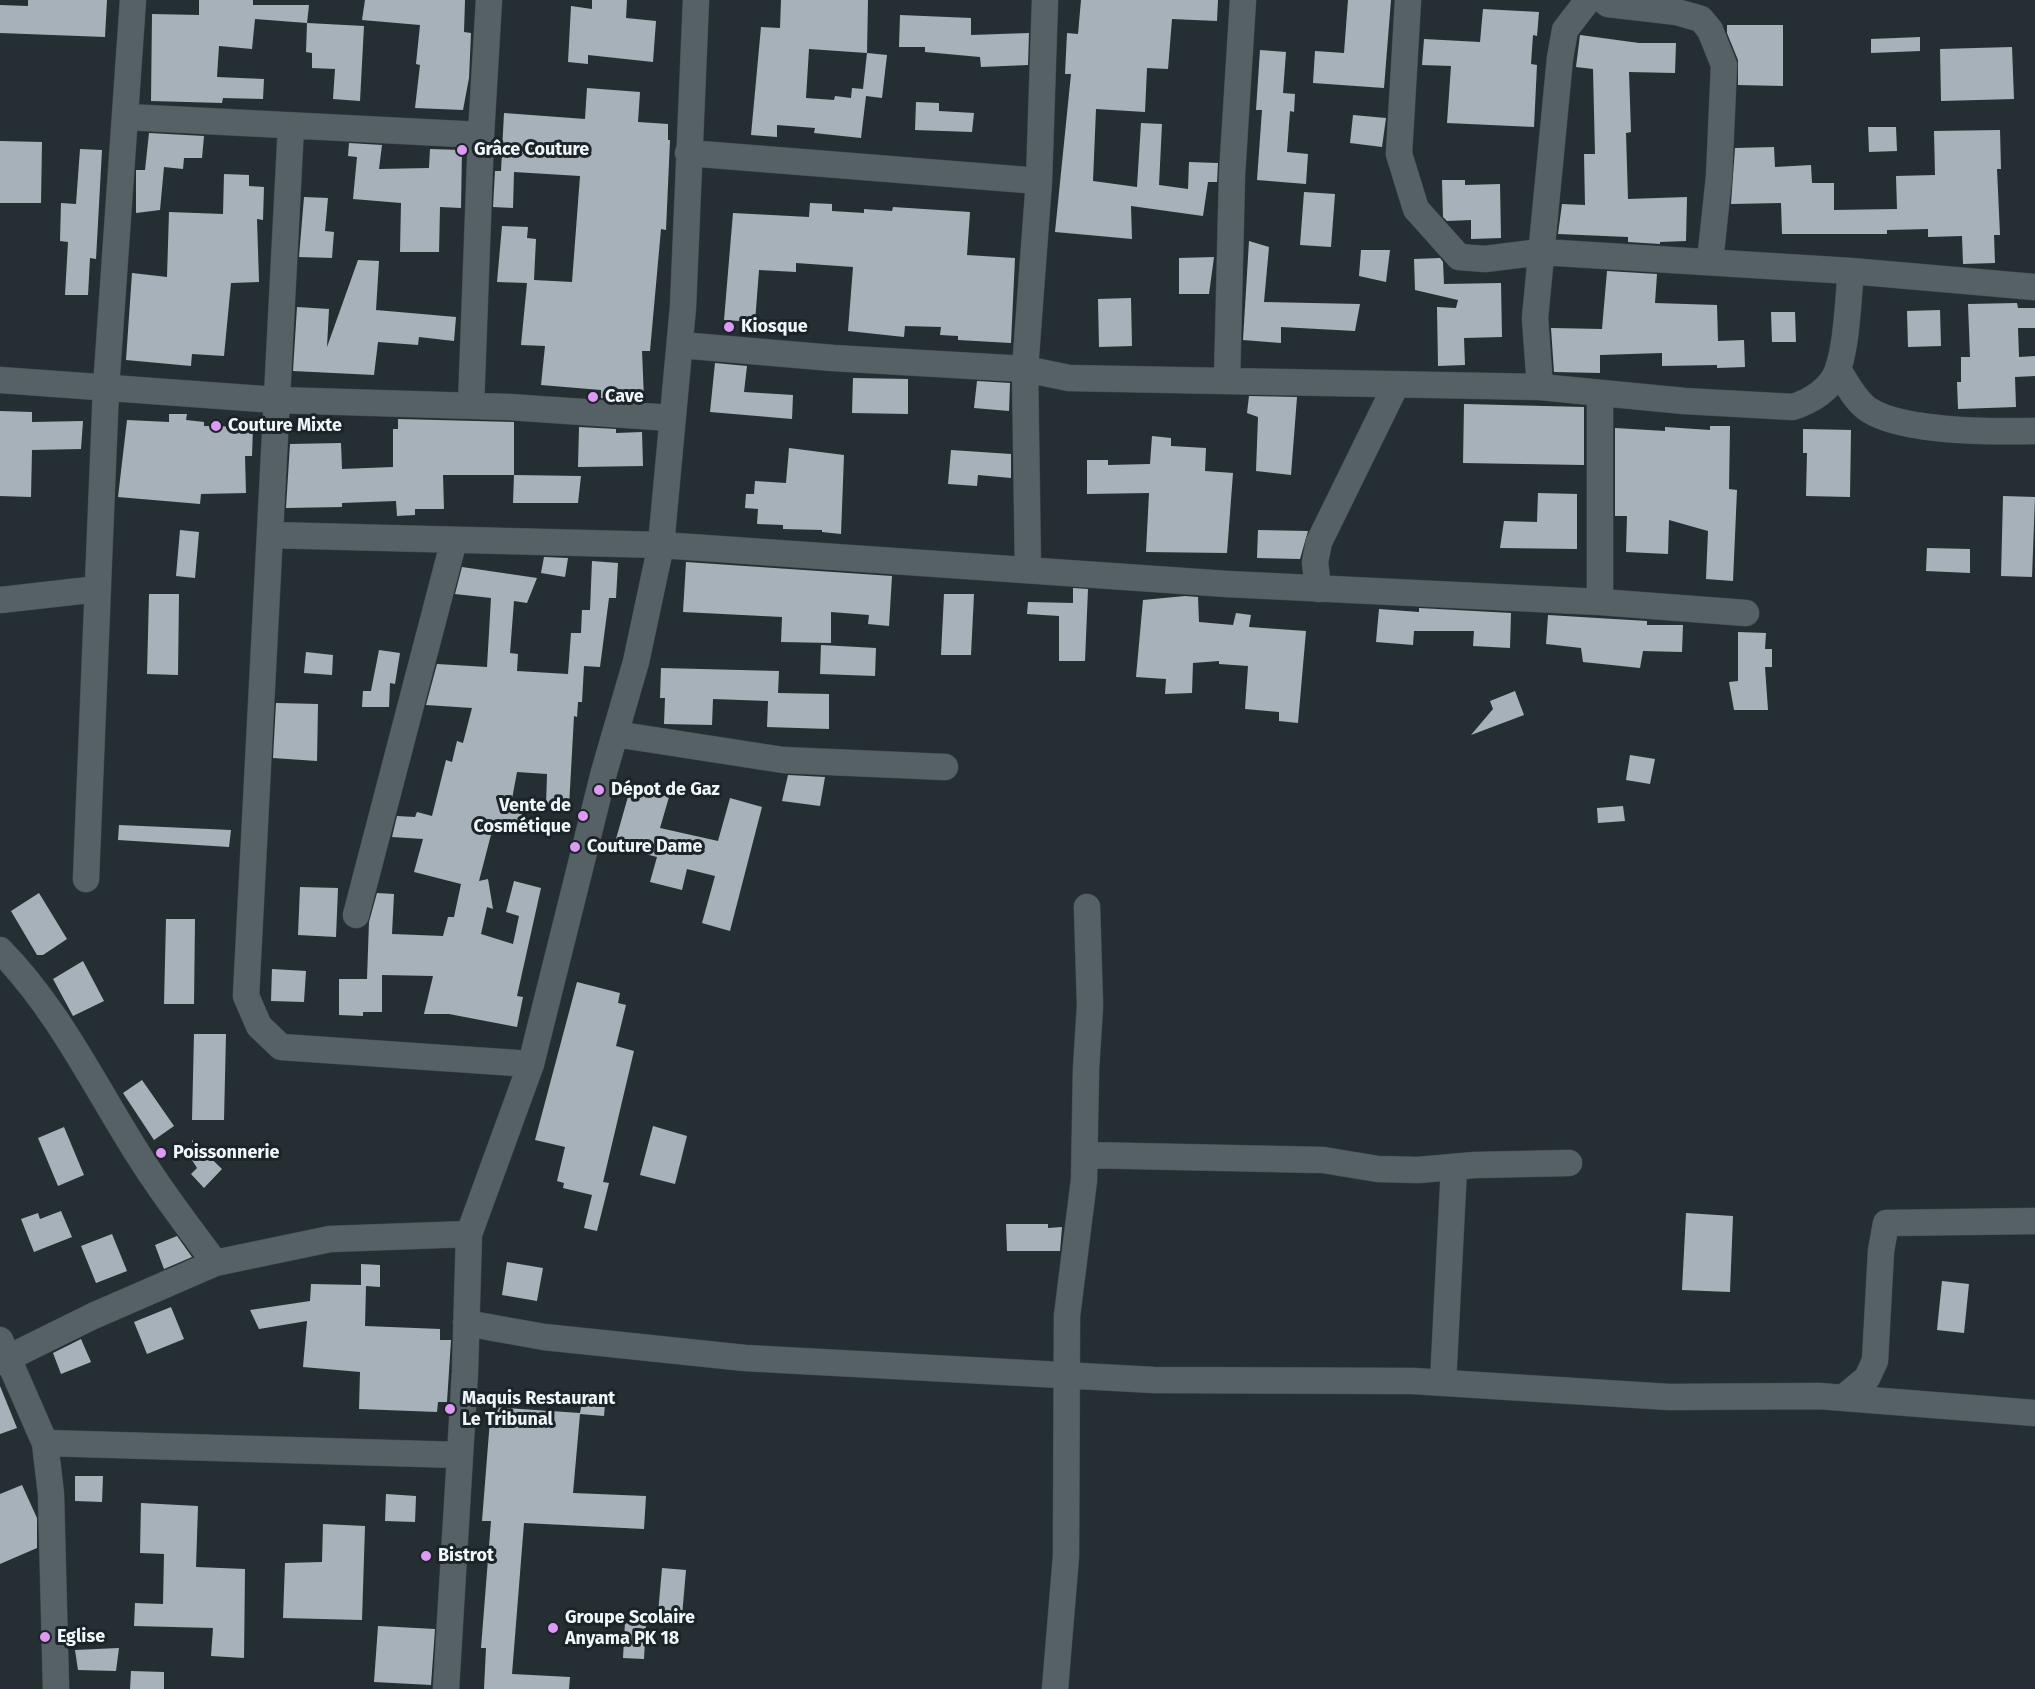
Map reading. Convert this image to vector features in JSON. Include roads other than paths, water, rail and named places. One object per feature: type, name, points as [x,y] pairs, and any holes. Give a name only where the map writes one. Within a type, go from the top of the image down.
[{"type":"street","points":[[86,879],[106,388],[127,117],[133,0]]},
{"type":"street","points":[[471,406],[481,135],[489,0]]},
{"type":"street","points":[[446,1689],[460,1455],[469,1234],[531,1064],[615,734],[636,662],[661,545],[671,418],[680,345],[696,0]]},
{"type":"street","points":[[1028,570],[1024,369],[1039,181],[1045,0]]},
{"type":"street","points":[[1227,381],[1232,175],[1243,0]]},
{"type":"street","points":[[1408,0],[1399,154],[1416,209],[1459,256],[1485,259],[1541,252],[1710,261],[2035,286]]},
{"type":"street","points":[[1540,387],[1535,318],[1560,58],[1565,30],[1588,0]]},
{"type":"street","points":[[1603,0],[1608,4],[1677,12],[1701,19],[1710,30],[1718,47],[1724,65],[1723,96],[1719,177],[1710,261]]},
{"type":"street","points":[[127,117],[481,135]]},
{"type":"street","points":[[291,126],[246,996],[260,1026],[281,1047],[531,1064]]},
{"type":"street","points":[[688,153],[1039,181]]},
{"type":"street","points":[[680,345],[833,358],[1024,369],[1069,378],[1540,387],[1793,406],[1808,402],[1826,388],[1838,370],[1851,271]]},
{"type":"street","points":[[1838,370],[1855,397],[1869,410],[1891,419],[1974,432],[2035,431]]},
{"type":"street","points":[[0,380],[276,400],[471,406],[671,418]]},
{"type":"street","points":[[1318,589],[1315,562],[1319,542],[1396,386]]},
{"type":"street","points":[[1600,393],[1600,602]]},
{"type":"street","points":[[270,534],[661,545],[1318,589],[1600,602],[1746,613]]},
{"type":"street","points":[[356,915],[454,540]]},
{"type":"street","points":[[0,600],[98,589]]},
{"type":"street","points":[[615,734],[783,759],[945,767]]},
{"type":"street","points":[[1055,1689],[1066,1556],[1067,1316],[1084,1180],[1090,1006],[1087,907]]},
{"type":"street","points":[[0,950],[16,966],[54,1017],[143,1163],[215,1263]]},
{"type":"street","points":[[1084,1155],[1323,1160],[1378,1169],[1418,1170],[1569,1163]]},
{"type":"street","points":[[1443,1383],[1454,1167]]},
{"type":"street","points":[[1843,1398],[1867,1378],[1875,1361],[1881,1251],[1886,1223],[2035,1221]]},
{"type":"street","points":[[56,1689],[51,1494],[45,1443],[2,1353],[215,1263],[330,1239],[469,1234]]},
{"type":"street","points":[[466,1323],[544,1337],[745,1359],[1155,1380],[1443,1383],[1669,1397],[1843,1398],[2035,1413]]},
{"type":"street","points":[[45,1443],[460,1455]]},
{"type":"place","name":"Grâce Couture","points":[[462,150]]},
{"type":"place","name":"Kiosque","points":[[729,327]]},
{"type":"place","name":"Cave","points":[[593,397]]},
{"type":"place","name":"Couture Mixte","points":[[216,426]]},
{"type":"place","name":"Dépot de Gaz","points":[[599,790]]},
{"type":"place","name":"Vente de Cosmétique","points":[[583,816]]},
{"type":"place","name":"Couture Dame","points":[[575,847]]},
{"type":"place","name":"Poissonnerie","points":[[161,1153]]},
{"type":"place","name":"Maquis Restaurant Le Tribunal","points":[[450,1409]]},
{"type":"place","name":"Bistrot","points":[[426,1556]]},
{"type":"place","name":"Groupe Scolaire Anyama PK 18","points":[[553,1628]]},
{"type":"place","name":"Eglise","points":[[45,1637]]}]
